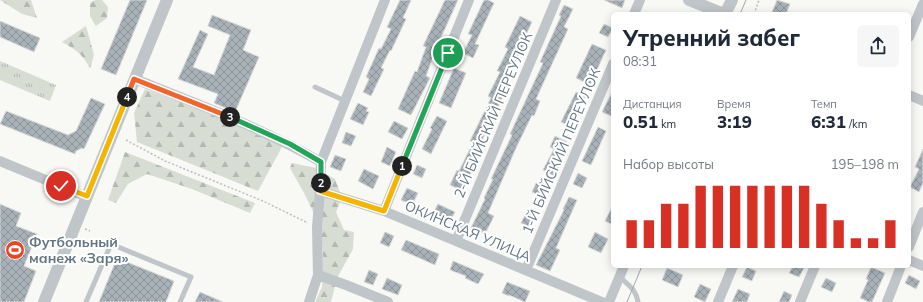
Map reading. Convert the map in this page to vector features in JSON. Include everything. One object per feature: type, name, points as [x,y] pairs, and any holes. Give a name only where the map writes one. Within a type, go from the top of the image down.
[{"type":"street","points":[[44,302],[166,0]]},
{"type":"street","points":[[310,301],[318,275],[317,227],[321,162],[385,0]]},
{"type":"street","points":[[384,211],[469,0]]},
{"type":"street","name":"2-Й БИЙСКИЙ ПЕРЕУЛОК","points":[[456,241],[556,0]]},
{"type":"street","points":[[635,12],[640,0]]},
{"type":"street","points":[[689,0],[720,12]]},
{"type":"street","points":[[726,12],[732,0]]},
{"type":"street","points":[[911,32],[923,4]]},
{"type":"street","name":"1-Й БИЙСКИЙ ПЕРЕУЛОК","points":[[526,270],[611,69]]},
{"type":"street","points":[[134,79],[215,110],[290,144],[321,162]]},
{"type":"street","points":[[911,96],[923,101]]},
{"type":"street","points":[[0,161],[87,196]]},
{"type":"street","name":"ОКИНСКАЯ УЛИЦА","points":[[320,191],[384,211],[602,302]]},
{"type":"street","points":[[911,242],[923,212]]},
{"type":"street","points":[[911,261],[923,266]]},
{"type":"street","points":[[609,302],[623,268]]},
{"type":"street","points":[[718,302],[732,268]]},
{"type":"street","points":[[800,302],[814,268]]},
{"type":"street","points":[[887,302],[900,268]]},
{"type":"street","points":[[318,275],[388,302]]},
{"type":"lane","points":[[315,87],[345,100]]},
{"type":"lane","points":[[86,302],[111,244],[190,277],[180,302]]},
{"type":"lane","points":[[620,277],[633,288],[638,302]]},
{"type":"path","points":[[755,12],[760,0]]},
{"type":"path","points":[[126,140],[165,161],[263,201],[317,227]]},
{"type":"green space","points":[[0,0],[31,0],[37,18],[22,14]]},
{"type":"green space","points":[[95,0],[102,0],[108,7],[107,18],[96,26],[90,16],[90,3]]},
{"type":"green space","points":[[86,26],[94,55],[90,69],[79,53],[62,42]]},
{"type":"green space","points":[[0,61],[56,85],[50,101],[0,80]]},
{"type":"green space","points":[[145,89],[225,118],[283,145],[258,191],[137,142],[134,113]]},
{"type":"green space","points":[[125,152],[255,203],[250,213],[192,189],[147,174],[128,184],[116,203],[108,200]]},
{"type":"green space","points":[[292,163],[316,168],[335,179],[342,198],[336,212],[344,230],[354,232],[353,249],[337,278],[331,302],[315,302],[322,287],[323,251],[320,226],[290,168]]},
{"type":"building","points":[[130,0],[147,0],[116,75],[101,69]]},
{"type":"building","points":[[400,0],[411,0],[403,18],[406,19],[381,68],[384,69],[371,96],[363,92],[369,79],[366,77],[379,48],[381,49],[391,29],[387,27]]},
{"type":"building","points":[[445,0],[458,0],[432,57],[426,76],[430,78],[411,115],[398,109],[415,71],[417,72],[426,47],[423,46]]},
{"type":"building","points":[[484,0],[494,3],[475,44],[479,45],[473,58],[463,53],[472,35],[468,34]]},
{"type":"building","points":[[604,0],[625,0],[622,8]]},
{"type":"building","points":[[777,0],[790,4],[787,12],[772,12]]},
{"type":"building","points":[[564,5],[573,9],[564,27],[568,29],[536,99],[540,101],[534,116],[532,115],[516,148],[488,213],[494,216],[485,234],[471,228],[485,199],[484,198],[493,179],[491,179],[512,135],[510,134],[543,63],[540,62],[561,16],[559,15]]},
{"type":"building","points":[[212,15],[251,30],[243,50],[259,57],[235,112],[214,103],[218,94],[178,79],[200,30],[208,34],[193,67],[214,75],[230,35],[208,26]]},
{"type":"building","points":[[520,16],[532,22],[523,41],[525,42],[504,87],[507,88],[475,155],[478,157],[463,191],[450,185],[473,143],[470,141],[491,98],[488,96],[500,72],[497,71],[508,49],[505,47]]},
{"type":"building","points":[[0,21],[40,38],[34,52],[0,37]]},
{"type":"building","points":[[604,24],[611,27],[611,32],[608,37],[599,33]]},
{"type":"building","points":[[592,44],[606,50],[590,85],[576,78]]},
{"type":"building","points":[[454,68],[466,73],[451,108],[439,103]]},
{"type":"building","points":[[576,92],[585,97],[574,117],[577,119],[573,127],[561,122]]},
{"type":"building","points":[[611,94],[611,116],[602,112]]},
{"type":"building","points":[[91,98],[105,104],[84,149],[82,148],[76,151],[75,154],[0,124],[6,111],[68,135],[76,131]]},
{"type":"building","points":[[358,103],[368,108],[366,111],[369,112],[363,125],[350,119]]},
{"type":"building","points":[[437,116],[447,121],[431,154],[422,149],[432,129],[430,128]]},
{"type":"building","points":[[394,121],[408,128],[402,139],[388,132]]},
{"type":"building","points":[[598,127],[606,131],[591,165],[582,161]]},
{"type":"building","points":[[346,132],[356,136],[351,146],[342,143]]},
{"type":"building","points":[[555,136],[567,142],[558,162],[561,163],[554,176],[543,170],[554,149],[550,147]]},
{"type":"building","points":[[387,147],[396,152],[390,166],[381,162]]},
{"type":"building","points":[[923,149],[923,183],[919,192],[911,188],[919,169],[915,167]]},
{"type":"building","points":[[335,155],[346,159],[341,171],[330,167]]},
{"type":"building","points":[[417,165],[426,169],[422,178],[413,174]]},
{"type":"building","points":[[364,169],[379,176],[373,189],[358,181]]},
{"type":"building","points":[[578,173],[587,178],[582,188],[573,184]]},
{"type":"building","points":[[536,183],[547,188],[543,197],[532,192]]},
{"type":"building","points":[[407,188],[418,193],[412,205],[401,200]]},
{"type":"building","points":[[569,197],[577,200],[556,248],[560,250],[550,271],[536,265]]},
{"type":"building","name":"Футбольный манеж «Заря»","points":[[0,204],[21,213],[16,226],[37,234],[24,266],[36,271],[24,302],[0,302]]},
{"type":"building","points":[[438,204],[455,212],[450,221],[433,213]]},
{"type":"building","points":[[611,209],[611,224],[605,221]]},
{"type":"building","points":[[527,211],[536,215],[530,227],[521,223]]},
{"type":"building","points":[[385,232],[394,236],[389,247],[380,243]]},
{"type":"building","points":[[595,232],[608,239],[601,253],[588,247]]},
{"type":"building","points":[[406,240],[439,254],[435,265],[401,250]]},
{"type":"building","points":[[117,258],[174,281],[166,302],[99,302]]},
{"type":"building","points":[[453,261],[484,274],[478,284],[465,278],[466,276],[450,270]]},
{"type":"building","points":[[667,268],[683,275],[678,287],[662,280]]},
{"type":"building","points":[[746,268],[756,271],[752,281],[742,277]]},
{"type":"building","points":[[792,268],[804,268],[799,277],[789,273]]},
{"type":"building","points":[[871,268],[885,273],[872,302],[860,298],[868,280],[866,279]]},
{"type":"building","points":[[369,270],[378,274],[373,285],[364,282]]},
{"type":"building","points":[[909,275],[920,281],[916,289],[905,283]]},
{"type":"building","points":[[387,278],[402,285],[398,295],[382,289]]},
{"type":"building","points":[[826,278],[836,283],[832,292],[821,287]]},
{"type":"building","points":[[507,282],[530,291],[525,302],[502,293]]},
{"type":"building","points":[[700,284],[711,289],[705,302],[694,297]]},
{"type":"building","points":[[738,289],[750,294],[747,302],[732,302]]},
{"type":"building","points":[[784,291],[792,295],[789,302],[779,302]]},
{"type":"building","points":[[200,292],[223,302],[195,302]]},
{"type":"tram line","points":[[741,12],[746,0]]},
{"type":"tram line","points":[[627,302],[641,268]]},
{"type":"place","name":"Футбольный манеж «Заря»","points":[[15,250]]},
{"type":"route","points":[[61,186],[87,196],[134,79],[215,110],[290,144],[321,162],[320,191],[384,211],[448,53]]}]
